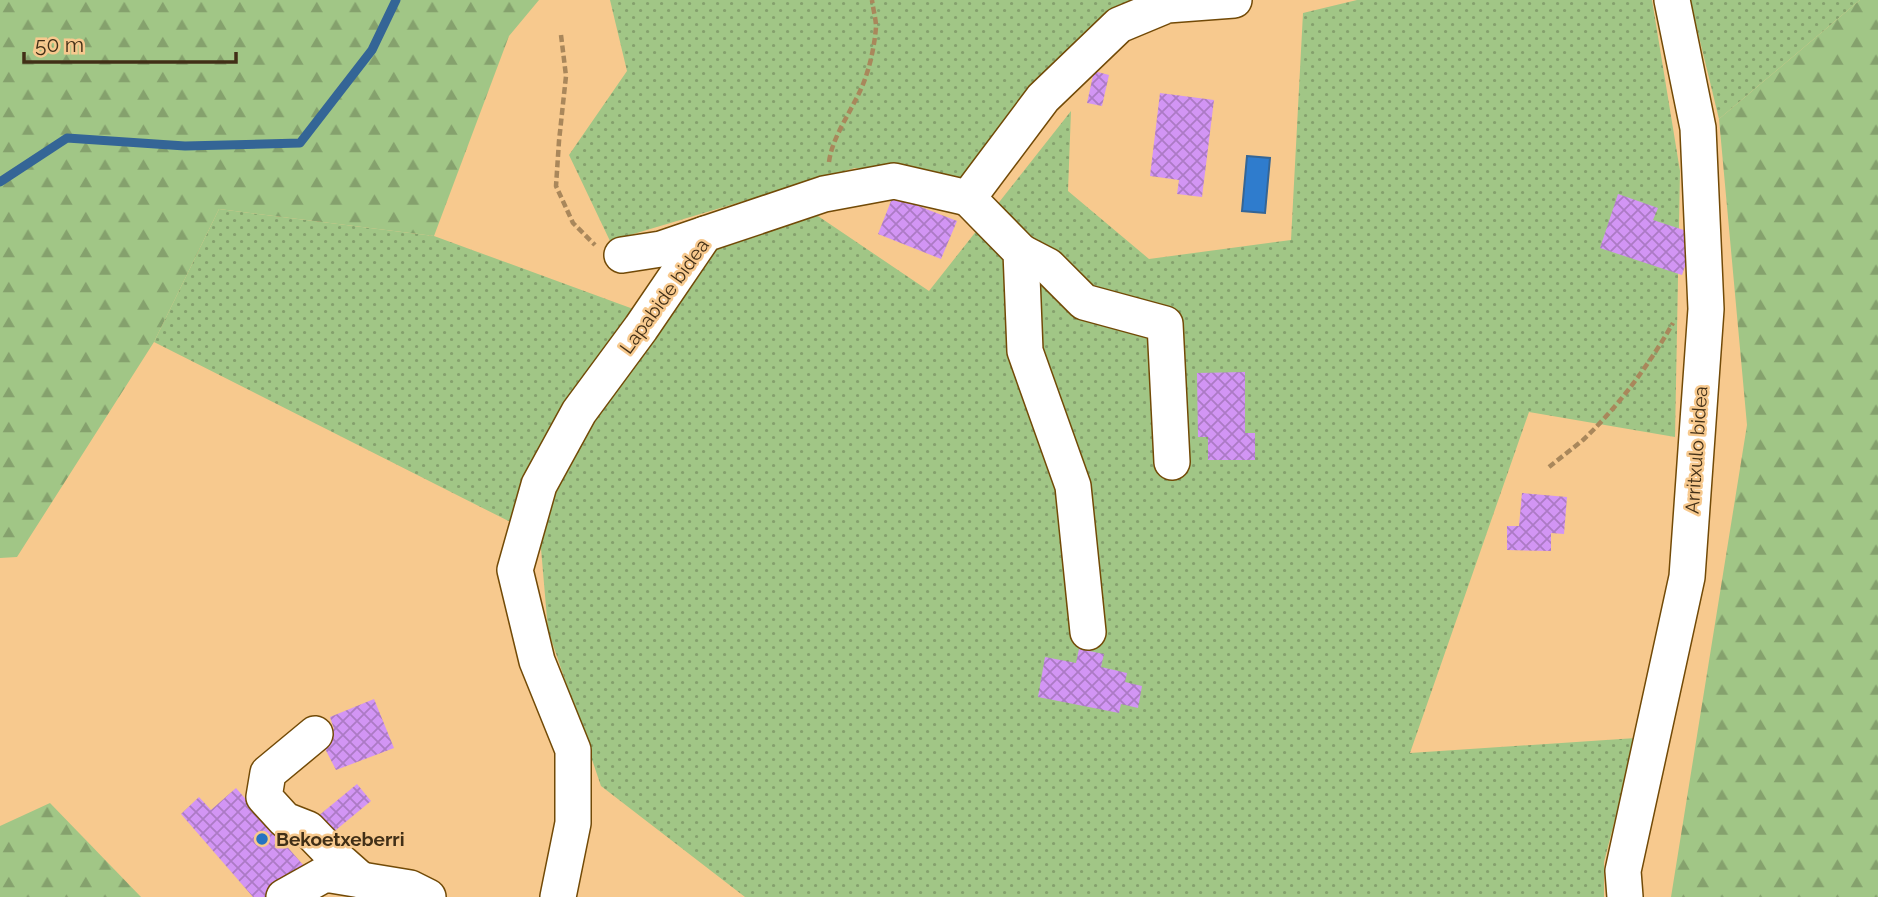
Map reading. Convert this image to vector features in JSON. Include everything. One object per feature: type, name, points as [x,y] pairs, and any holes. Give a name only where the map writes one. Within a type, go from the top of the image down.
[{"type":"street","points":[[1172,462],[1165,324],[1084,302],[1048,267],[1021,253],[968,198],[1043,98],[1119,25],[1167,5],[1234,0]]},
{"type":"street","name":"Arritxulo bidea","points":[[1625,897],[1623,871],[1687,577],[1706,309],[1698,128],[1672,0]]},
{"type":"street","name":"Lapabide bidea","points":[[558,897],[573,823],[573,750],[537,661],[515,570],[539,485],[579,412],[705,234],[824,194],[894,181],[968,198]]},
{"type":"street","points":[[622,255],[661,249],[705,234]]},
{"type":"street","points":[[1021,253],[1025,351],[1073,486],[1088,632]]},
{"type":"street","points":[[315,734],[268,773],[264,797],[285,820],[309,828],[335,857],[361,880]]},
{"type":"street","points":[[284,897],[325,874],[411,888],[428,897]]},
{"type":"path","points":[[836,192],[827,174],[830,152],[857,98],[870,61],[876,25],[872,0]]},
{"type":"path","points":[[561,35],[566,76],[556,186],[573,223],[597,247],[622,255]]},
{"type":"path","points":[[1549,467],[1582,440],[1619,401],[1677,316]]},
{"type":"green space","points":[[0,0],[539,0],[509,36],[434,236],[219,209],[154,342],[17,557],[0,558]]},
{"type":"green space","points":[[610,0],[1135,0],[965,179],[855,168],[610,241],[569,155],[627,71]]},
{"type":"green space","points":[[1357,0],[1652,0],[1680,171],[1675,437],[1529,412],[1410,753],[1636,738],[1604,862],[1604,897],[745,897],[601,786],[548,630],[540,537],[154,342],[219,209],[434,236],[666,321],[717,243],[815,214],[929,291],[1071,111],[1068,191],[1149,259],[1291,240],[1303,13]]},
{"type":"green space","points":[[1690,0],[1860,0],[1719,119]]},
{"type":"green space","points":[[1860,0],[1878,0],[1878,897],[1671,897],[1747,425],[1719,119]]},
{"type":"green space","points":[[50,803],[141,897],[0,897],[0,826]]},
{"type":"water","points":[[1247,156],[1270,158],[1265,213],[1242,211]]},
{"type":"building","points":[[1094,71],[1109,75],[1102,106],[1087,103]]},
{"type":"building","points":[[1160,93],[1214,100],[1202,197],[1177,194],[1179,180],[1150,176]]},
{"type":"building","points":[[1618,194],[1658,208],[1653,220],[1696,234],[1682,275],[1600,248]]},
{"type":"building","points":[[893,196],[957,221],[941,259],[878,234]]},
{"type":"building","points":[[1245,372],[1245,433],[1255,433],[1255,460],[1208,460],[1208,437],[1198,437],[1197,373]]},
{"type":"building","points":[[1522,493],[1567,497],[1564,534],[1551,533],[1551,551],[1507,550],[1507,526],[1519,526]]},
{"type":"building","points":[[1079,649],[1104,654],[1101,667],[1127,673],[1125,682],[1142,686],[1138,708],[1121,704],[1119,713],[1038,697],[1045,657],[1076,663]]},
{"type":"building","points":[[374,699],[394,748],[336,770],[319,737],[334,729],[330,717]]},
{"type":"building","points":[[357,784],[371,801],[331,834],[317,817]]},
{"type":"building","points":[[236,788],[304,866],[268,897],[253,897],[181,814],[199,797],[211,810]]},
{"type":"waterway","points":[[0,182],[67,138],[185,146],[300,143],[372,50],[396,0]]},
{"type":"place","name":"Bekoetxeberri","points":[[262,839]]}]
